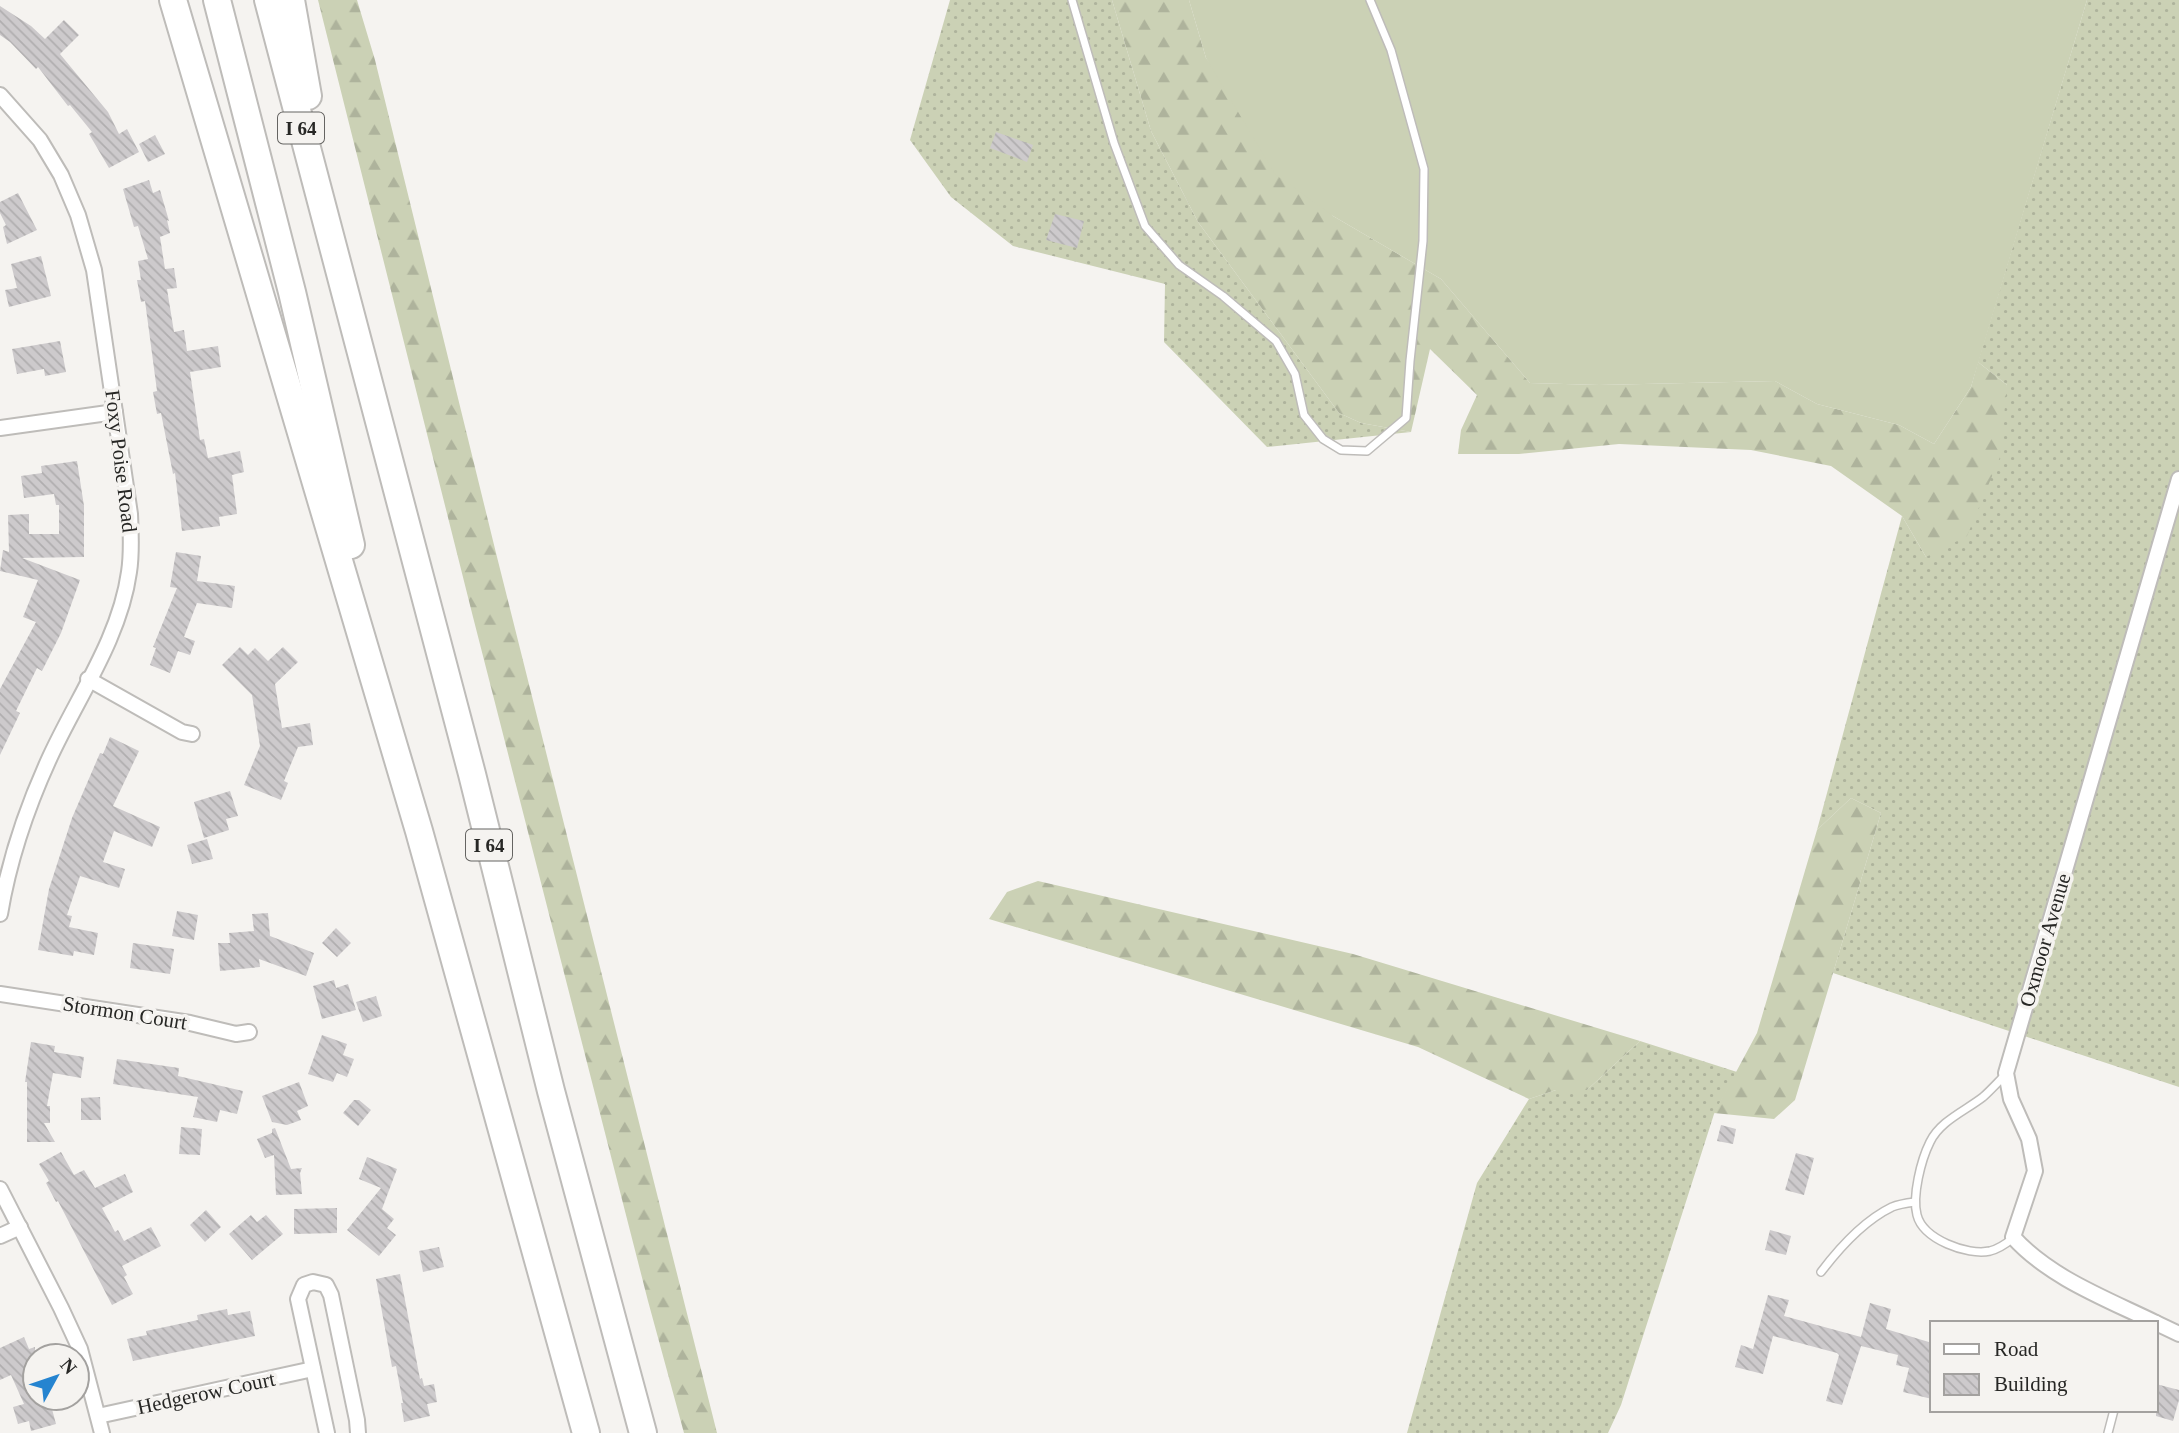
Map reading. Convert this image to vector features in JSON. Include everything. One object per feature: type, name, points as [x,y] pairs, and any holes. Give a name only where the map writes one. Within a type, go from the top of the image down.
[{"type":"highway","points":[[174,0],[419,831]]},
{"type":"highway","name":"I 64","points":[[217,0],[292,292],[419,831],[586,1433]]},
{"type":"highway","name":"I 64","points":[[268,0],[471,774],[551,1091],[643,1433]]},
{"type":"highway","points":[[291,0],[336,256]]},
{"type":"street","name":"Foxy Poise Road","points":[[0,95],[40,140],[61,175],[78,215],[94,270],[130,514],[131,548],[129,575],[117,619],[36,788],[17,840],[0,914]]},
{"type":"street","points":[[0,428],[115,412]]},
{"type":"street","name":"Oxmoor Avenue","points":[[2006,1073],[2179,479]]},
{"type":"street","points":[[89,679],[182,732],[192,734]]},
{"type":"street","name":"Stormon Court","points":[[0,994],[190,1023],[236,1034],[249,1032]]},
{"type":"street","points":[[2006,1073],[2011,1099],[2029,1139],[2035,1171],[2013,1237],[2034,1258],[2057,1274],[2139,1319]]},
{"type":"street","points":[[0,1189],[80,1349],[102,1433]]},
{"type":"street","points":[[0,1236],[20,1227]]},
{"type":"street","points":[[327,1433],[298,1299],[304,1285],[313,1282],[326,1285],[331,1295],[358,1433]]},
{"type":"street","points":[[2158,1324],[2179,1334]]},
{"type":"street","name":"Hedgerow Court","points":[[99,1416],[313,1369]]},
{"type":"lane","points":[[1072,0],[1114,143],[1145,226],[1179,265],[1223,296],[1276,341],[1295,374],[1304,415],[1323,439],[1341,450],[1367,451],[1406,418],[1423,242],[1424,169],[1391,50],[1370,0]]},
{"type":"lane","points":[[2006,1073],[1983,1096],[1939,1128],[1923,1158],[1914,1202],[1917,1218],[1927,1231],[1942,1242],[1966,1251],[1990,1251],[2006,1244],[2013,1237]]},
{"type":"lane","points":[[1821,1272],[1842,1245],[1865,1226],[1893,1207],[1914,1202]]},
{"type":"lane","points":[[2108,1433],[2113,1412]]},
{"type":"green space","points":[[318,0],[357,0],[375,60],[717,1433],[684,1433],[473,617]]},
{"type":"green space","points":[[950,0],[1112,0],[1151,131],[1198,222],[1339,413],[1361,423],[1411,432],[1267,447],[1164,342],[1165,284],[1013,246],[951,197],[910,140]]},
{"type":"green space","points":[[1112,0],[1189,0],[1206,58],[1333,216],[1441,279],[1530,383],[1599,385],[1775,381],[1817,404],[1899,425],[1934,444],[1971,387],[1978,362],[2007,385],[2000,457],[1967,536],[1926,557],[1902,516],[1831,466],[1751,450],[1619,444],[1519,454],[1458,454],[1461,430],[1477,395],[1430,349],[1411,432],[1361,423],[1339,413],[1198,222],[1151,131]]},
{"type":"green space","points":[[1189,0],[2087,0],[1971,387],[1934,444],[1899,425],[1817,404],[1775,381],[1599,385],[1530,383],[1441,279],[1333,216],[1275,174],[1206,58]]},
{"type":"green space","points":[[2087,0],[2179,0],[2179,1087],[1833,973],[1881,813],[1851,798],[1817,830],[1902,516],[1926,557],[2007,385],[1978,362]]},
{"type":"green space","points":[[1851,798],[1881,813],[1795,1100],[1774,1119],[1714,1113],[1757,1033],[1817,830]]},
{"type":"green space","points":[[1038,881],[1353,954],[1640,1041],[1587,1090],[1556,1090],[1529,1099],[1418,1047],[989,919],[1007,892]]},
{"type":"green space","points":[[1640,1041],[1737,1072],[1714,1114],[1621,1405],[1608,1433],[1407,1433],[1477,1183],[1529,1099],[1556,1090],[1587,1090]]},
{"type":"building","points":[[0,6],[31,26],[45,39],[64,20],[79,35],[60,54],[108,112],[119,134],[127,129],[139,152],[109,168],[89,134],[92,132],[70,105],[68,106],[38,67],[36,69],[0,35]]},
{"type":"building","points":[[996,132],[1033,145],[1027,162],[990,148]]},
{"type":"building","points":[[155,135],[165,154],[148,162],[139,144]]},
{"type":"building","points":[[149,180],[153,193],[160,190],[169,221],[167,220],[170,233],[160,237],[165,269],[174,268],[177,288],[167,289],[174,332],[184,330],[187,351],[218,346],[221,367],[190,372],[200,440],[204,439],[208,458],[240,451],[244,472],[232,475],[237,514],[219,517],[220,526],[182,531],[175,473],[173,474],[161,413],[157,414],[153,392],[157,391],[145,301],[141,302],[137,280],[141,280],[138,261],[148,259],[138,226],[134,227],[123,189]]},
{"type":"building","points":[[18,193],[37,230],[7,244],[3,227],[6,225],[0,213],[0,202]]},
{"type":"building","points":[[1055,214],[1084,221],[1077,248],[1046,240]]},
{"type":"building","points":[[41,256],[51,296],[9,307],[5,290],[17,288],[11,264]]},
{"type":"building","points":[[60,341],[66,372],[45,376],[44,369],[17,374],[12,349]]},
{"type":"building","points":[[77,461],[84,506],[84,557],[22,558],[80,580],[61,633],[42,671],[37,668],[16,711],[20,713],[0,755],[0,689],[36,622],[23,617],[38,580],[0,571],[3,550],[9,552],[8,515],[29,514],[29,534],[59,534],[59,505],[56,505],[54,494],[24,498],[21,476],[42,473],[41,466]]},
{"type":"building","points":[[176,552],[201,556],[197,581],[235,586],[232,608],[197,603],[184,637],[195,641],[190,655],[178,651],[170,673],[150,665],[156,648],[153,647],[177,588],[170,587]]},
{"type":"building","points":[[240,647],[248,655],[255,648],[268,661],[283,647],[298,662],[275,684],[282,728],[310,723],[313,745],[298,747],[284,781],[288,783],[281,800],[244,785],[260,746],[252,695],[222,665]]},
{"type":"building","points":[[110,737],[139,751],[113,806],[160,827],[152,847],[114,831],[103,862],[125,869],[119,888],[80,876],[67,915],[72,916],[69,927],[98,933],[94,955],[74,951],[73,956],[38,950],[49,889],[72,818],[100,753],[103,754]]},
{"type":"building","points":[[230,791],[238,816],[226,819],[229,830],[204,838],[194,802]]},
{"type":"building","points":[[207,839],[213,859],[192,864],[187,845]]},
{"type":"building","points":[[177,911],[198,915],[194,940],[172,936]]},
{"type":"building","points":[[268,913],[270,936],[314,953],[306,976],[259,959],[260,967],[220,971],[218,943],[230,943],[229,933],[254,931],[252,914]]},
{"type":"building","points":[[336,928],[351,943],[337,957],[322,943]]},
{"type":"building","points":[[133,943],[174,949],[170,974],[130,968]]},
{"type":"building","points":[[334,980],[336,988],[348,984],[356,1010],[322,1019],[313,986]]},
{"type":"building","points":[[376,996],[382,1016],[363,1022],[356,1002]]},
{"type":"building","points":[[322,1035],[347,1044],[343,1055],[354,1059],[347,1077],[337,1073],[333,1082],[308,1074]]},
{"type":"building","points":[[31,1042],[55,1046],[54,1052],[84,1057],[81,1078],[53,1073],[47,1106],[50,1106],[50,1123],[44,1123],[55,1142],[27,1142],[25,1082]]},
{"type":"building","points":[[117,1059],[179,1068],[178,1076],[243,1091],[237,1114],[220,1110],[217,1122],[193,1117],[198,1097],[113,1084]]},
{"type":"building","points":[[299,1082],[308,1106],[297,1111],[301,1120],[287,1125],[272,1122],[262,1096]]},
{"type":"building","points":[[100,1097],[101,1120],[81,1120],[81,1098]]},
{"type":"building","points":[[354,1100],[359,1100],[371,1110],[358,1126],[343,1113]]},
{"type":"building","points":[[1721,1125],[1736,1129],[1733,1144],[1717,1141]]},
{"type":"building","points":[[181,1127],[202,1129],[200,1155],[179,1154]]},
{"type":"building","points":[[275,1128],[291,1169],[302,1168],[302,1194],[276,1195],[274,1155],[265,1158],[257,1139],[272,1133]]},
{"type":"building","points":[[61,1152],[74,1175],[84,1170],[95,1188],[125,1174],[133,1192],[102,1208],[115,1232],[118,1230],[124,1241],[151,1227],[161,1246],[122,1266],[127,1275],[124,1277],[133,1294],[112,1305],[46,1183],[49,1181],[39,1164]]},
{"type":"building","points":[[1796,1153],[1814,1158],[1804,1195],[1785,1190]]},
{"type":"building","points":[[367,1157],[397,1169],[382,1209],[394,1219],[387,1228],[396,1235],[379,1256],[347,1230],[381,1188],[359,1179]]},
{"type":"building","points":[[337,1208],[337,1233],[294,1234],[294,1209]]},
{"type":"building","points":[[206,1210],[221,1227],[205,1242],[190,1225]]},
{"type":"building","points":[[251,1215],[257,1222],[266,1215],[283,1234],[252,1260],[229,1234]]},
{"type":"building","points":[[1770,1230],[1791,1236],[1786,1255],[1765,1250]]},
{"type":"building","points":[[439,1247],[444,1267],[423,1272],[419,1251]]},
{"type":"building","points":[[400,1274],[420,1379],[422,1378],[424,1386],[434,1384],[437,1402],[427,1404],[430,1416],[404,1422],[396,1366],[392,1367],[376,1279]]},
{"type":"building","points":[[1768,1295],[1789,1300],[1784,1316],[1861,1337],[1870,1303],[1891,1309],[1886,1329],[1930,1342],[1930,1399],[1903,1392],[1909,1368],[1896,1365],[1898,1355],[1861,1346],[1842,1405],[1826,1401],[1839,1355],[1837,1353],[1773,1336],[1763,1374],[1735,1367],[1741,1345],[1753,1349]]},
{"type":"building","points":[[227,1309],[228,1315],[250,1311],[255,1336],[133,1361],[127,1339],[147,1335],[146,1331],[198,1320],[197,1315]]},
{"type":"building","points":[[24,1337],[26,1342],[21,1342],[21,1397],[11,1375],[0,1380],[0,1348]]},
{"type":"building","points":[[2158,1385],[2179,1390],[2173,1421],[2156,1416]]},
{"type":"building","points":[[21,1405],[21,1412],[53,1412],[56,1424],[31,1431],[29,1421],[18,1424],[13,1407]]}]
